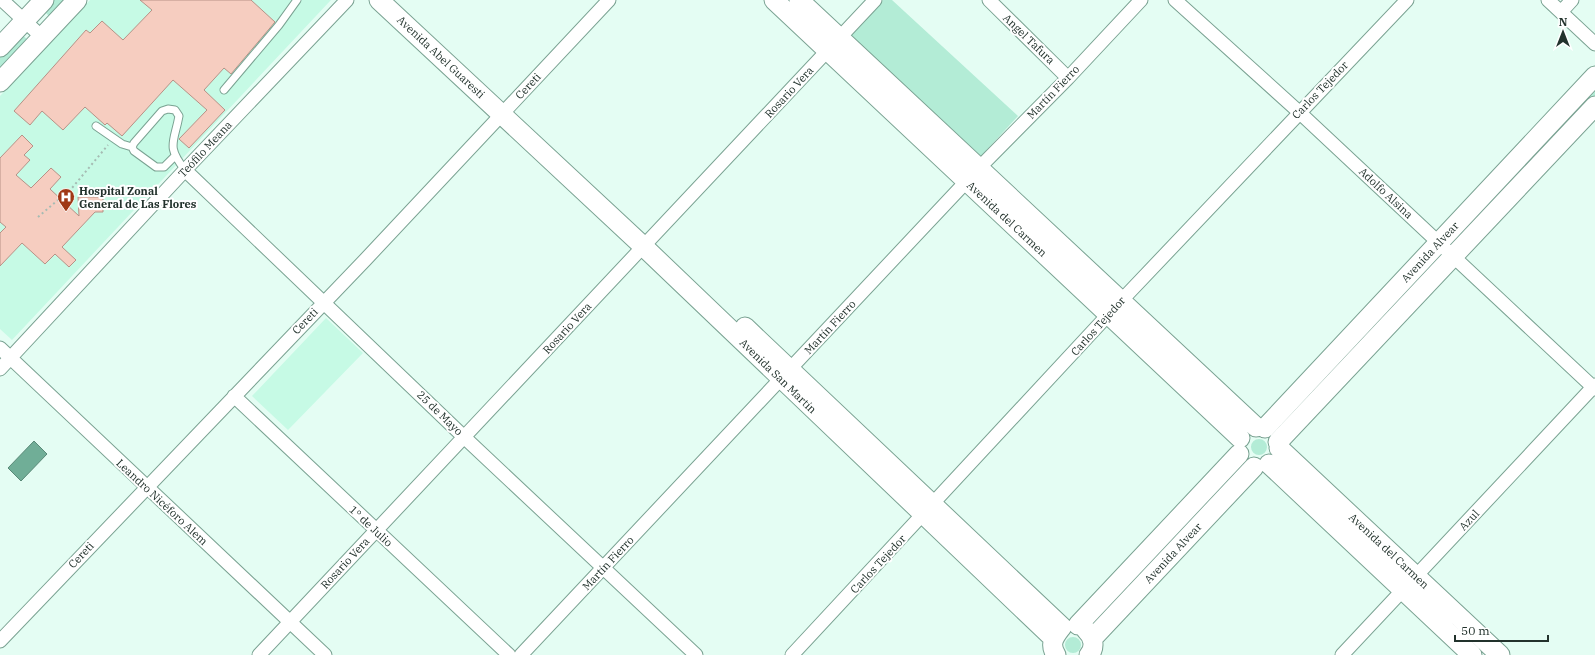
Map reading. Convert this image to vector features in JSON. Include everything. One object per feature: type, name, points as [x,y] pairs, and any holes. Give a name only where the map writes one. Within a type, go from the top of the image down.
[{"type":"main road","points":[[0,47],[44,0]]},
{"type":"main road","points":[[0,82],[76,0]]},
{"type":"main road","name":"Avenida Abel Guaresti","points":[[379,0],[506,110]]},
{"type":"main road","name":"Avenida Abel Guaresti","points":[[397,0],[506,110]]},
{"type":"main road","name":"Avenida del Carmen","points":[[774,0],[834,44],[1115,308],[1260,428]]},
{"type":"main road","name":"Avenida del Carmen","points":[[799,0],[834,44]]},
{"type":"main road","name":"Avenida Alvear","points":[[1260,428],[1439,242],[1595,76]]},
{"type":"main road","name":"Avenida Alvear","points":[[1278,445],[1595,106]]},
{"type":"main road","name":"Avenida San Martín","points":[[506,110],[928,509],[1059,642],[1089,633],[1092,650]]},
{"type":"main road","name":"Avenida del Carmen","points":[[1115,308],[1240,446]]},
{"type":"main road","points":[[1260,428],[1275,436],[1278,445],[1274,460],[1261,466],[1248,464],[1240,446],[1249,429],[1260,428]]},
{"type":"main road","name":"Avenida del Carmen","points":[[1278,445],[1500,655]]},
{"type":"main road","name":"Avenida Alvear","points":[[1059,642],[1240,446]]},
{"type":"main road","name":"Avenida del Carmen","points":[[1261,466],[1403,590],[1472,655]]},
{"type":"main road","name":"Avenida Alvear","points":[[1092,650],[1261,466]]},
{"type":"street","points":[[2,0],[42,37]]},
{"type":"street","name":"Teófilo Meana","points":[[0,369],[185,170],[347,0]]},
{"type":"street","name":"Rosario Vera","points":[[259,655],[875,0]]},
{"type":"street","name":"Angel Tafura","points":[[989,0],[1068,78]]},
{"type":"street","name":"Martín Fierro","points":[[521,655],[973,174],[1068,78],[1141,0]]},
{"type":"street","name":"Adolfo Alsina","points":[[1175,0],[1299,112],[1594,387]]},
{"type":"street","name":"Carlos Tejedor","points":[[792,655],[1299,112],[1407,0]]},
{"type":"street","points":[[1548,0],[1595,44]]},
{"type":"street","points":[[1561,12],[1572,0]]},
{"type":"street","name":"Cereti","points":[[0,641],[506,110],[601,3]]},
{"type":"street","name":"25 de Mayo","points":[[185,170],[464,437],[696,655]]},
{"type":"street","name":"Leandro Nicéforo Alem","points":[[0,348],[325,655]]},
{"type":"street","name":"Azul","points":[[1342,655],[1594,387]]},
{"type":"street","name":"1° de Julio","points":[[234,396],[509,655]]},
{"type":"lane","points":[[224,90],[279,25],[297,0]]},
{"type":"lane","points":[[132,147],[162,111],[168,109],[175,110],[179,116],[173,136],[174,156],[185,170]]},
{"type":"lane","points":[[96,126],[122,144],[132,147],[134,151],[156,167],[164,168],[174,156]]},
{"type":"path","points":[[38,217],[72,188],[114,139]]},
{"type":"shaded area","points":[[49,0],[65,0],[50,17],[41,8]]},
{"type":"shaded area","name":"Hospital Zonal General de Las Flores","points":[[90,0],[331,0],[12,340],[0,329],[0,96]]},
{"type":"shaded area","points":[[883,0],[892,0],[1018,116],[981,156],[850,35]]},
{"type":"shaded area","points":[[19,32],[28,40],[0,69],[0,52]]},
{"type":"shaded area","points":[[1595,89],[1595,95],[1458,239],[1456,236]]},
{"type":"shaded area","points":[[326,318],[363,353],[288,430],[252,396]]},
{"type":"shaded area","points":[[1259,439],[1265,441],[1267,447],[1265,453],[1259,455],[1253,453],[1251,447],[1253,441]]},
{"type":"shaded area","points":[[34,441],[47,454],[21,481],[8,468]]},
{"type":"shaded area","points":[[1240,465],[1242,468],[1092,626],[1089,624]]},
{"type":"shaded area","points":[[1070,637],[1076,637],[1081,642],[1079,651],[1076,653],[1070,653],[1065,648],[1065,642]]},
{"type":"building","points":[[140,0],[251,0],[275,22],[231,74],[224,68],[204,90],[225,110],[189,148],[179,139],[207,110],[173,80],[122,136],[107,123],[105,125],[85,107],[63,130],[42,111],[30,125],[14,111],[86,30],[90,33],[102,21],[123,40],[152,10]]},
{"type":"building","points":[[22,135],[33,146],[24,155],[30,160],[16,175],[31,188],[51,168],[61,177],[50,189],[79,216],[78,197],[103,197],[103,212],[95,212],[62,247],[76,260],[69,267],[55,254],[45,264],[22,243],[0,266],[0,233],[6,227],[0,222],[0,158]]},
{"type":"place","name":"Hospital Zonal General de Las Flores","points":[[66,212]]}]
